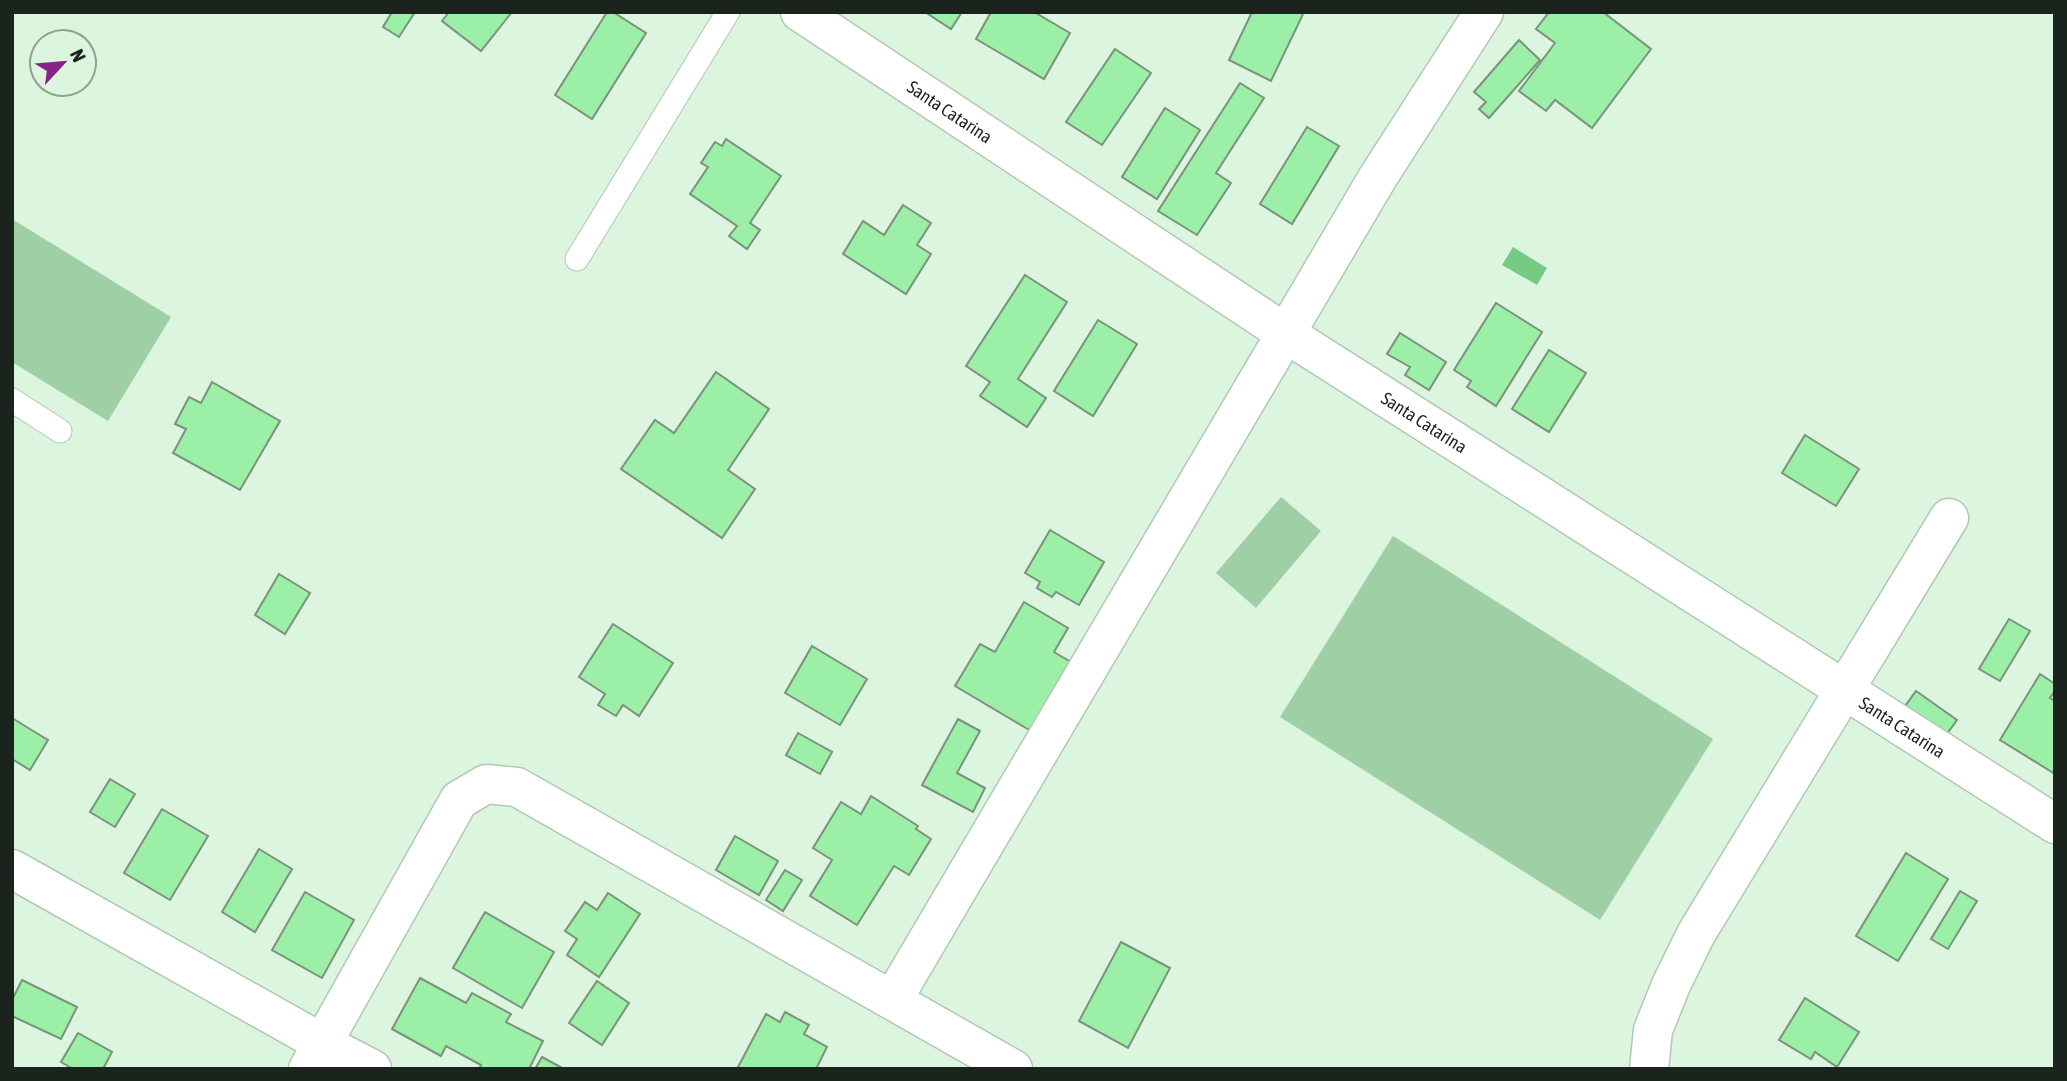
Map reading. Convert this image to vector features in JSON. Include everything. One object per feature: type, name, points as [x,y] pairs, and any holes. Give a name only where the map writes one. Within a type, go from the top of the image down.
[{"type":"street","name":"Santa Catarina","points":[[800,12],[1285,332],[2055,824]]},
{"type":"street","points":[[893,999],[1285,332],[1378,177],[1484,12]]},
{"type":"street","points":[[1649,1069],[1653,1030],[1696,934],[1949,518]]},
{"type":"street","points":[[315,1056],[459,800],[486,784],[517,787],[1013,1069]]},
{"type":"street","points":[[12,869],[315,1056],[372,1069]]},
{"type":"lane","points":[[577,259],[729,12]]},
{"type":"lane","points":[[12,400],[60,431]]},
{"type":"shaded area","points":[[12,219],[171,317],[108,421],[12,362]]},
{"type":"shaded area","points":[[1513,247],[1547,268],[1537,285],[1502,265]]},
{"type":"shaded area","points":[[1281,497],[1321,531],[1256,608],[1216,573]]},
{"type":"shaded area","points":[[1393,536],[1713,739],[1600,920],[1280,717]]},
{"type":"building","points":[[392,12],[415,12],[399,37],[383,27]]},
{"type":"building","points":[[449,12],[512,12],[481,51],[442,21]]},
{"type":"building","points":[[607,12],[613,12],[646,33],[592,119],[555,95]]},
{"type":"building","points":[[925,12],[962,12],[951,29]]},
{"type":"building","points":[[991,12],[1034,12],[1070,33],[1044,79],[976,39]]},
{"type":"building","points":[[1252,12],[1304,12],[1271,81],[1229,60]]},
{"type":"building","points":[[1549,12],[1603,12],[1651,49],[1592,128],[1555,100],[1546,111],[1519,91],[1555,43],[1536,29]]},
{"type":"building","points":[[1519,40],[1540,60],[1489,118],[1479,109],[1486,102],[1474,92]]},
{"type":"building","points":[[1115,49],[1151,73],[1102,145],[1066,122]]},
{"type":"building","points":[[1240,83],[1264,98],[1216,173],[1231,183],[1197,235],[1158,211]]},
{"type":"building","points":[[1165,108],[1200,130],[1157,199],[1122,177]]},
{"type":"building","points":[[1307,127],[1339,146],[1292,224],[1260,204]]},
{"type":"building","points":[[726,139],[781,176],[750,223],[760,230],[747,249],[729,236],[737,226],[690,194],[708,167],[701,163],[715,142],[722,146]]},
{"type":"building","points":[[903,205],[931,223],[917,245],[931,254],[906,294],[843,254],[863,221],[884,235]]},
{"type":"building","points":[[1025,275],[1067,302],[1018,379],[1046,398],[1027,427],[980,396],[990,382],[966,366]]},
{"type":"building","points":[[1496,303],[1542,332],[1496,406],[1467,387],[1471,381],[1454,370]]},
{"type":"building","points":[[1098,320],[1137,344],[1093,416],[1054,391]]},
{"type":"building","points":[[1400,333],[1446,362],[1429,390],[1405,375],[1410,367],[1387,354]]},
{"type":"building","points":[[1549,350],[1586,373],[1549,432],[1512,409]]},
{"type":"building","points":[[716,372],[769,409],[728,470],[755,489],[722,538],[621,469],[655,420],[674,433]]},
{"type":"building","points":[[212,382],[280,421],[240,490],[173,453],[186,429],[175,424],[189,397],[201,403]]},
{"type":"building","points":[[1805,435],[1859,469],[1836,506],[1782,473]]},
{"type":"building","points":[[1050,530],[1104,562],[1079,605],[1056,592],[1052,597],[1037,588],[1040,582],[1025,573]]},
{"type":"building","points":[[279,574],[310,593],[285,634],[255,615]]},
{"type":"building","points":[[1024,602],[1068,628],[1054,652],[1071,662],[1031,731],[955,686],[980,644],[995,652]]},
{"type":"building","points":[[2009,619],[2030,631],[2000,681],[1979,669]]},
{"type":"building","points":[[613,624],[673,663],[639,716],[623,705],[616,716],[598,705],[605,694],[579,677]]},
{"type":"building","points":[[812,646],[867,679],[840,725],[785,693]]},
{"type":"building","points":[[2040,674],[2055,684],[2055,691],[2050,698],[2055,701],[2055,774],[2000,740]]},
{"type":"building","points":[[1916,691],[1957,720],[1941,742],[1900,713]]},
{"type":"building","points":[[12,718],[48,740],[30,770],[12,759]]},
{"type":"building","points":[[958,719],[980,731],[957,773],[985,788],[973,812],[922,785]]},
{"type":"building","points":[[798,733],[832,752],[820,774],[786,755]]},
{"type":"building","points":[[110,779],[135,794],[115,827],[90,812]]},
{"type":"building","points":[[871,796],[918,826],[916,829],[931,839],[909,875],[894,866],[857,925],[810,896],[832,860],[813,848],[841,802],[861,814]]},
{"type":"building","points":[[162,809],[208,836],[170,900],[124,873]]},
{"type":"building","points":[[735,836],[778,861],[759,895],[716,870]]},
{"type":"building","points":[[259,849],[292,869],[255,932],[222,912]]},
{"type":"building","points":[[1906,853],[1948,879],[1898,961],[1856,936]]},
{"type":"building","points":[[785,870],[802,880],[783,911],[766,900]]},
{"type":"building","points":[[1960,891],[1977,901],[1948,949],[1931,939]]},
{"type":"building","points":[[305,892],[354,920],[322,978],[272,950]]},
{"type":"building","points":[[608,893],[640,914],[599,977],[567,955],[577,939],[565,931],[585,902],[597,910]]},
{"type":"building","points":[[485,912],[554,952],[522,1008],[453,968]]},
{"type":"building","points":[[1121,942],[1170,968],[1128,1048],[1079,1021]]},
{"type":"building","points":[[420,978],[466,1003],[472,993],[511,1014],[506,1022],[543,1041],[529,1069],[479,1069],[481,1065],[446,1046],[441,1056],[392,1029]]},
{"type":"building","points":[[22,980],[77,1007],[61,1039],[12,1016],[12,1000]]},
{"type":"building","points":[[597,981],[629,1003],[602,1045],[569,1023]]},
{"type":"building","points":[[1805,998],[1859,1032],[1837,1067],[1815,1052],[1811,1059],[1779,1040]]},
{"type":"building","points":[[785,1012],[809,1025],[804,1034],[827,1047],[816,1069],[737,1069],[766,1014],[780,1022]]},
{"type":"building","points":[[78,1033],[112,1052],[103,1069],[73,1069],[61,1062]]},
{"type":"building","points":[[542,1057],[564,1069],[535,1069]]}]
